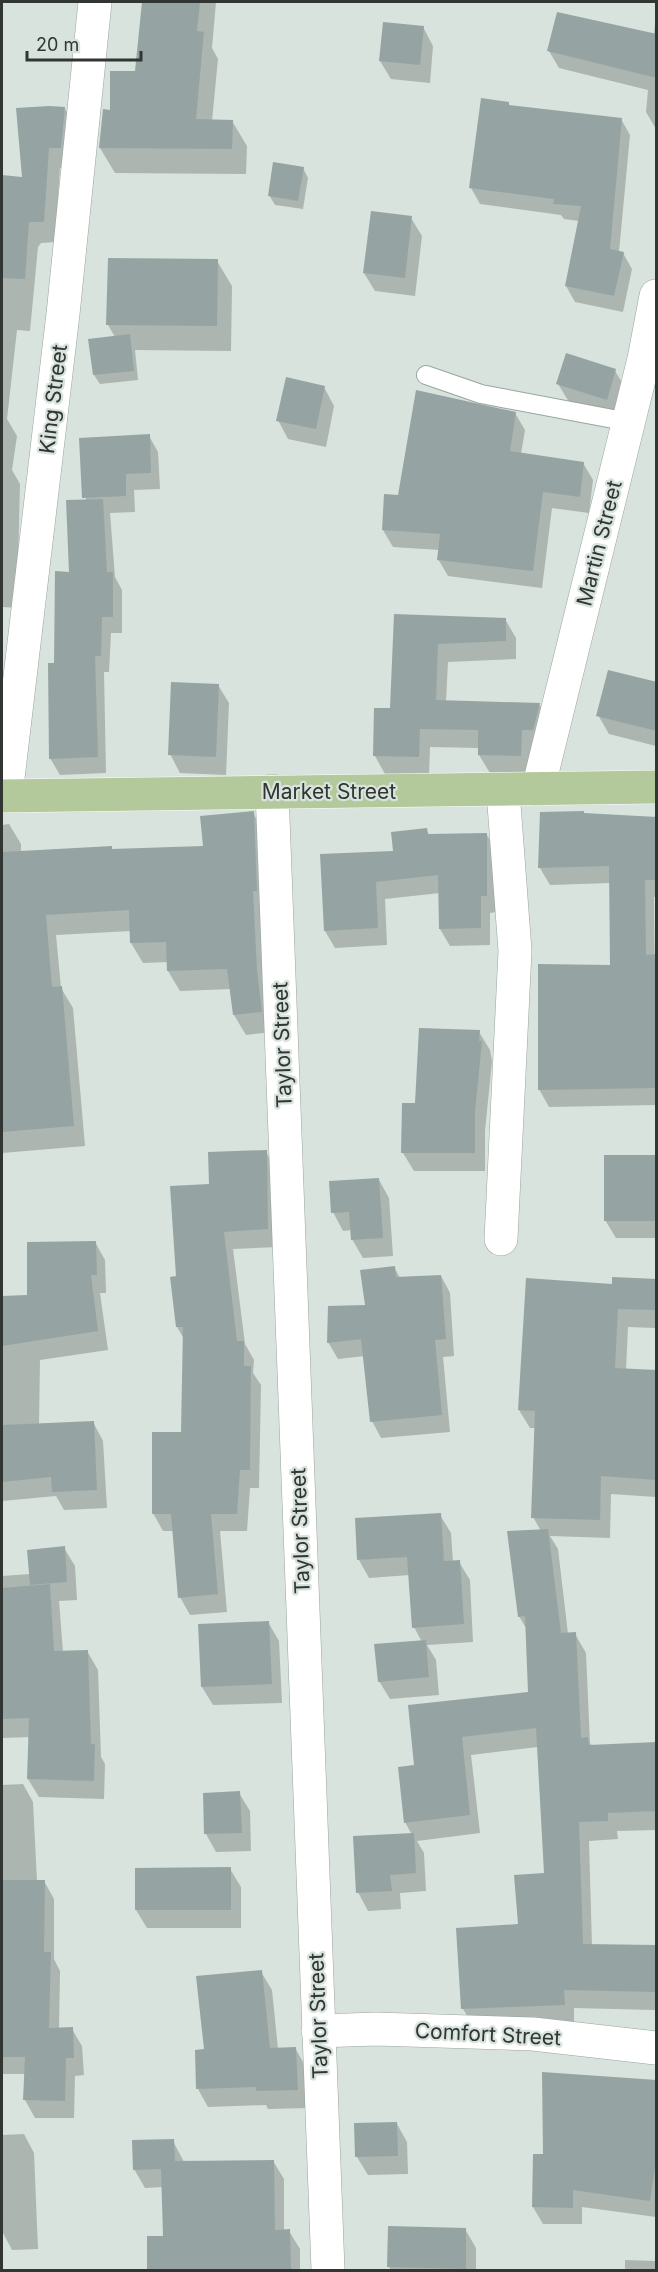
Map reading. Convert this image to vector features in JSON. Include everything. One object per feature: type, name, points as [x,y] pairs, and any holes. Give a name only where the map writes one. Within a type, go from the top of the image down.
[{"type":"main road","name":"Market Street","points":[[4,796],[657,788]]},
{"type":"street","name":"King Street","points":[[4,796],[63,314],[95,2]]},
{"type":"street","name":"Martin Street","points":[[538,789],[629,422],[657,297]]},
{"type":"street","name":"Taylor Street","points":[[272,791],[328,2271]]},
{"type":"street","points":[[501,1239],[515,951],[503,791]]},
{"type":"street","name":"Comfort Street","points":[[318,2031],[376,2029],[533,2034],[657,2048]]},
{"type":"lane","points":[[426,375],[481,394],[629,422]]},
{"type":"building","points":[[142,2],[200,2],[197,31],[204,32],[196,119],[233,120],[232,149],[99,148],[103,109],[110,110],[110,71],[135,71]]},
{"type":"building","points":[[557,12],[657,34],[657,78],[547,51]]},
{"type":"building","points":[[383,22],[424,26],[420,65],[379,61]]},
{"type":"building","points":[[481,98],[509,102],[509,105],[622,118],[610,249],[624,252],[614,296],[565,286],[581,206],[553,204],[554,199],[469,188]]},
{"type":"building","points":[[65,107],[61,148],[49,148],[44,222],[29,222],[25,279],[2,278],[2,175],[22,177],[16,108]]},
{"type":"building","points":[[273,162],[304,167],[298,201],[268,196]]},
{"type":"building","points":[[371,211],[412,216],[405,278],[363,273]]},
{"type":"building","points":[[108,258],[218,259],[217,326],[106,325]]},
{"type":"building","points":[[130,334],[134,371],[93,375],[88,339]]},
{"type":"building","points":[[566,353],[616,369],[607,400],[556,384]]},
{"type":"building","points":[[286,377],[325,386],[316,429],[276,421]]},
{"type":"building","points":[[416,390],[516,412],[510,451],[584,462],[580,497],[543,492],[533,571],[437,560],[440,534],[382,530],[384,494],[398,495]]},
{"type":"building","points":[[150,434],[151,473],[126,474],[126,496],[82,498],[79,438]]},
{"type":"building","points":[[103,499],[107,572],[113,572],[113,617],[102,617],[101,656],[95,656],[98,757],[49,759],[48,663],[54,663],[55,571],[69,572],[66,500]]},
{"type":"building","points":[[394,614],[506,618],[506,641],[438,644],[436,700],[540,703],[533,730],[522,730],[521,756],[478,755],[478,730],[420,729],[419,757],[373,756],[374,708],[390,708]]},
{"type":"building","points":[[608,670],[657,682],[657,731],[596,716]]},
{"type":"building","points":[[171,682],[219,684],[216,757],[168,755]]},
{"type":"building","points":[[254,811],[257,891],[253,891],[257,970],[262,1012],[233,1015],[227,969],[167,971],[166,942],[130,943],[129,910],[46,915],[52,987],[62,986],[74,1126],[2,1132],[2,852],[112,846],[112,849],[203,846],[200,816]]},
{"type":"building","points":[[584,811],[584,813],[657,817],[657,880],[645,880],[646,955],[657,954],[657,1088],[538,1090],[538,964],[610,965],[609,866],[538,868],[540,812]]},
{"type":"building","points":[[427,828],[428,834],[487,833],[487,896],[481,896],[481,928],[439,929],[438,875],[376,882],[378,928],[324,931],[320,854],[393,851],[391,832]]},
{"type":"building","points":[[419,1028],[480,1030],[479,1041],[482,1041],[475,1112],[475,1153],[401,1153],[402,1103],[415,1103]]},
{"type":"building","points":[[267,1150],[268,1229],[224,1232],[237,1341],[244,1341],[244,1366],[251,1366],[250,1470],[240,1470],[237,1514],[211,1514],[218,1594],[178,1598],[171,1514],[152,1514],[152,1432],[181,1432],[183,1327],[176,1327],[170,1277],[176,1276],[170,1186],[209,1184],[208,1152]]},
{"type":"building","points":[[604,1155],[657,1155],[655,1221],[604,1221]]},
{"type":"building","points":[[379,1178],[383,1238],[351,1240],[349,1212],[331,1213],[329,1181]]},
{"type":"building","points":[[96,1241],[97,1275],[91,1275],[98,1331],[2,1346],[2,1296],[27,1295],[27,1242]]},
{"type":"building","points":[[395,1266],[396,1277],[441,1275],[446,1339],[435,1340],[442,1415],[370,1422],[361,1339],[327,1343],[328,1306],[365,1305],[360,1270]]},
{"type":"building","points":[[612,1277],[657,1279],[657,1310],[618,1309],[615,1368],[657,1370],[657,1480],[601,1476],[600,1520],[531,1518],[535,1411],[518,1410],[526,1278],[612,1284]]},
{"type":"building","points":[[94,1421],[97,1490],[52,1492],[51,1477],[2,1482],[2,1425]]},
{"type":"building","points":[[441,1513],[444,1561],[460,1560],[464,1624],[412,1628],[407,1557],[357,1560],[355,1518]]},
{"type":"building","points":[[548,1529],[561,1633],[576,1632],[581,1738],[588,1737],[589,1745],[657,1742],[657,1811],[608,1813],[608,1821],[579,1822],[583,1944],[657,1945],[657,1992],[564,1990],[565,2005],[461,2009],[456,1928],[518,1924],[514,1875],[544,1873],[536,1728],[462,1737],[470,1815],[404,1823],[398,1767],[414,1765],[408,1705],[528,1692],[525,1616],[518,1617],[507,1531]]},
{"type":"building","points":[[65,1546],[67,1582],[30,1585],[27,1550]]},
{"type":"building","points":[[50,1584],[54,1651],[88,1650],[91,1744],[95,1744],[94,1781],[27,1779],[29,1718],[2,1719],[2,1588]]},
{"type":"building","points":[[269,1621],[272,1684],[201,1687],[198,1624]]},
{"type":"building","points":[[426,1640],[429,1677],[378,1682],[374,1644]]},
{"type":"building","points":[[240,1791],[242,1833],[204,1834],[203,1793]]},
{"type":"building","points":[[414,1833],[416,1873],[390,1875],[392,1891],[356,1893],[353,1836]]},
{"type":"building","points":[[231,1867],[231,1910],[135,1910],[135,1868]]},
{"type":"building","points":[[2,1880],[45,1880],[44,1952],[51,1952],[49,2028],[73,2027],[74,2058],[66,2058],[65,2101],[23,2100],[25,2057],[2,2057]]},
{"type":"building","points":[[262,1970],[270,2048],[296,2047],[298,2090],[256,2091],[256,2087],[196,2089],[195,2050],[204,2049],[196,1976]]},
{"type":"building","points":[[542,2072],[657,2080],[657,2153],[650,2201],[573,2190],[573,2208],[532,2207],[533,2154],[543,2154]]},
{"type":"building","points":[[397,2122],[398,2156],[355,2157],[354,2123]]},
{"type":"building","points":[[174,2139],[175,2161],[274,2160],[275,2230],[290,2229],[291,2271],[147,2271],[147,2236],[163,2236],[161,2169],[133,2170],[132,2140]]},
{"type":"building","points":[[388,2226],[466,2228],[466,2269],[387,2267]]}]
